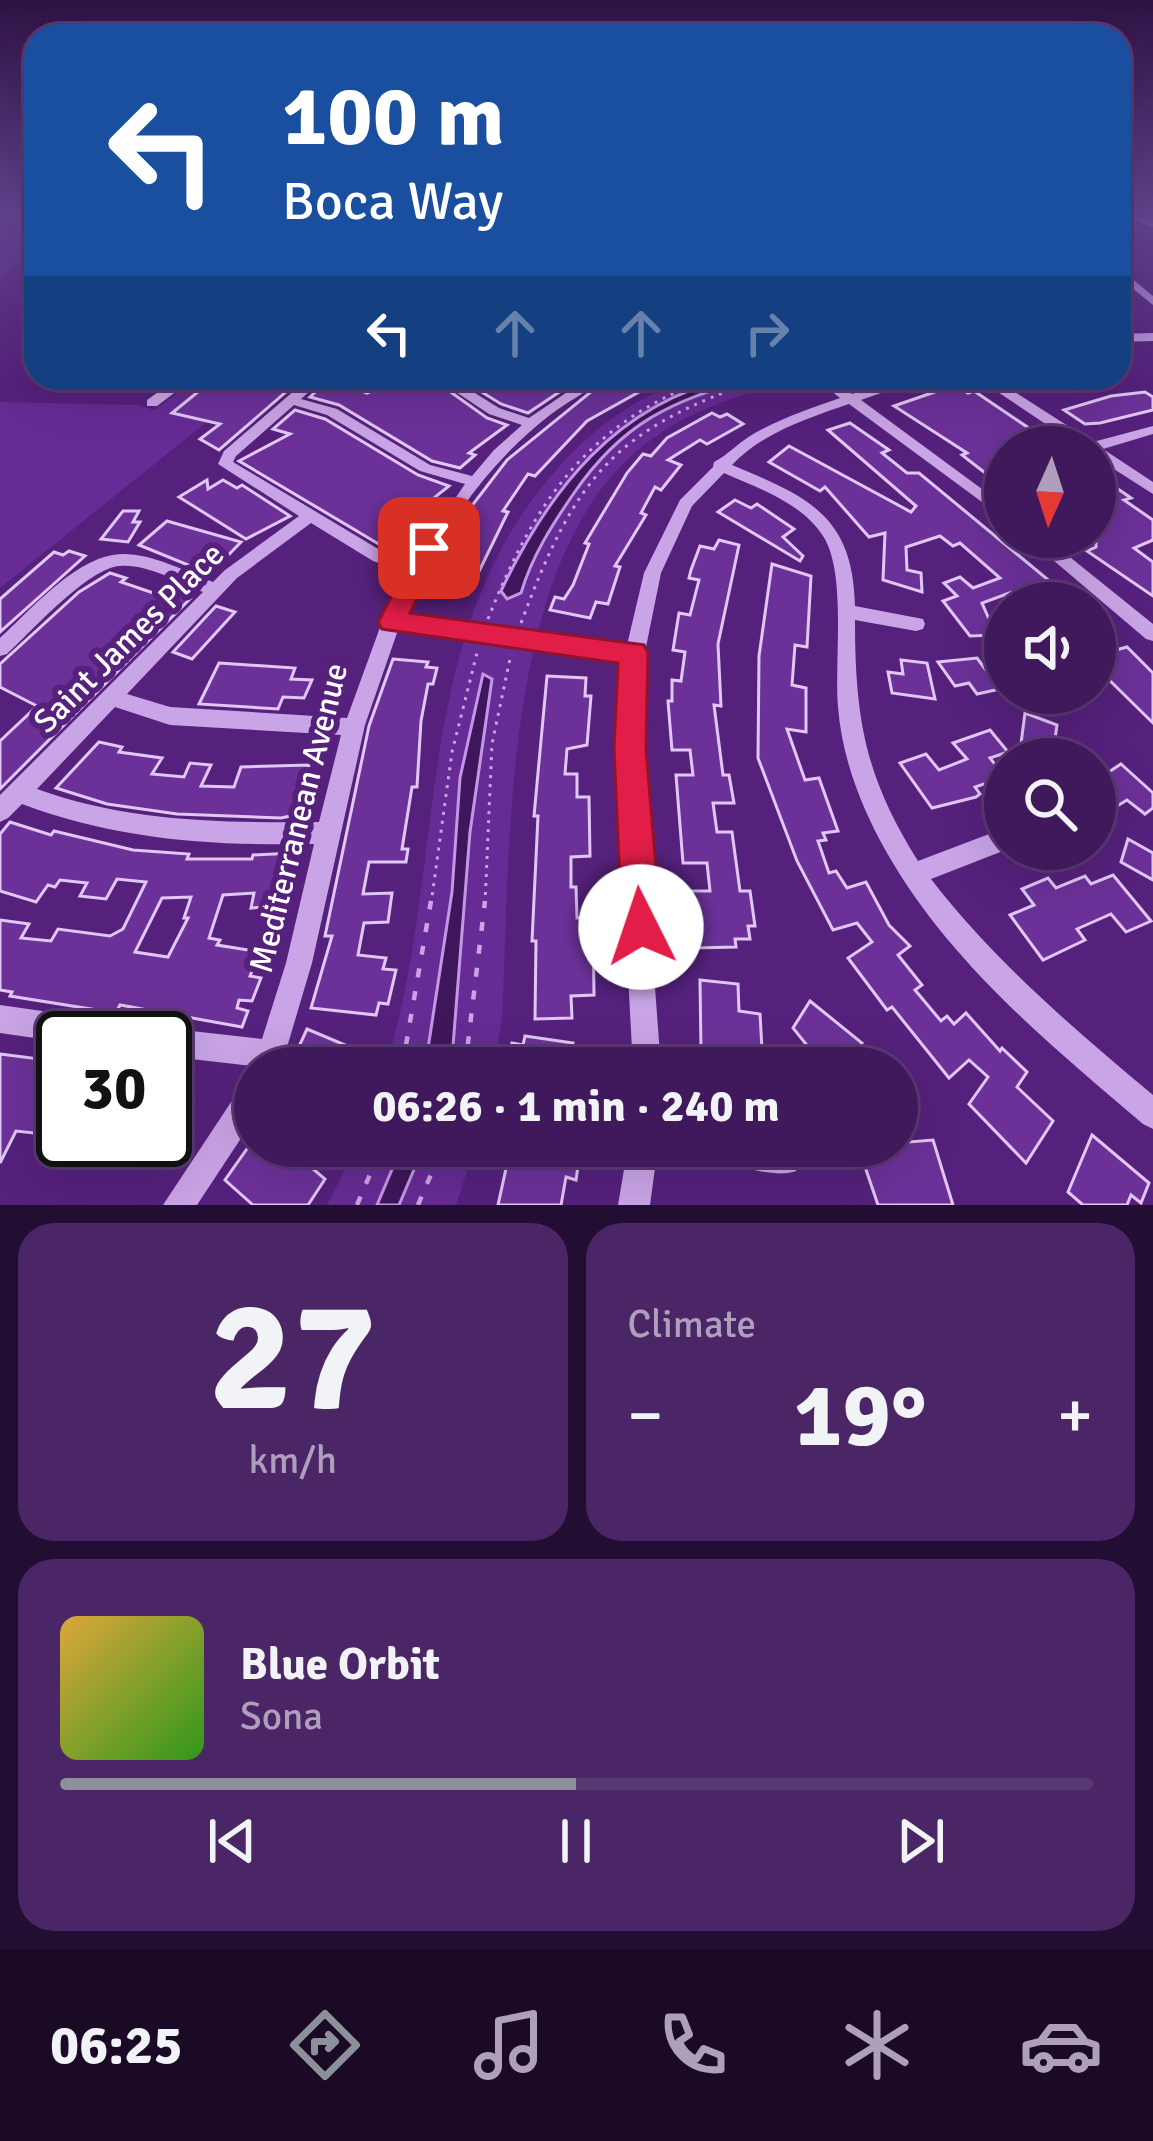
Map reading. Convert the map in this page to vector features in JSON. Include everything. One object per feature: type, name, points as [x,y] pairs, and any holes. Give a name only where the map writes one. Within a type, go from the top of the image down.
[{"type":"street","points":[[152,403],[170,390]]},
{"type":"street","points":[[302,390],[225,461],[308,517],[393,564],[416,571]]},
{"type":"street","points":[[461,390],[494,411],[529,423]]},
{"type":"street","name":"Mediterranean Avenue","points":[[273,1047],[293,993],[354,727],[392,622],[416,571],[473,481],[529,423],[576,390]]},
{"type":"street","points":[[839,390],[984,498]]},
{"type":"street","points":[[646,1047],[631,786],[633,653],[660,553],[684,507],[719,465],[765,434],[882,390]]},
{"type":"street","points":[[1003,390],[1058,426]]},
{"type":"street","points":[[290,400],[332,412],[425,469],[473,481]]},
{"type":"street","points":[[1116,441],[1153,430]]},
{"type":"street","points":[[1116,464],[1153,489]]},
{"type":"street","points":[[719,465],[787,495],[829,529],[844,559],[851,731],[874,804],[912,874],[984,965],[1153,1114]]},
{"type":"street","name":"Saint James Place","points":[[0,811],[248,559],[308,517]]},
{"type":"street","points":[[1060,558],[1153,634]]},
{"type":"street","points":[[0,649],[87,573],[111,560],[129,561],[216,590]]},
{"type":"street","points":[[849,612],[916,624]]},
{"type":"street","points":[[392,622],[473,639],[633,653]]},
{"type":"street","points":[[111,697],[170,716],[354,727]]},
{"type":"street","points":[[18,793],[71,813],[154,830],[328,833]]},
{"type":"street","points":[[912,874],[984,847]]},
{"type":"street","points":[[0,1019],[36,1024]]},
{"type":"street","points":[[192,1047],[234,1055]]},
{"type":"street","points":[[179,1205],[234,1122]]},
{"type":"street","points":[[634,1205],[640,1167]]},
{"type":"path","points":[[488,619],[522,537],[589,446],[647,404],[681,390]]},
{"type":"path","points":[[521,624],[547,550],[589,481],[615,452],[660,416],[731,390]]},
{"type":"path","points":[[408,1047],[422,992],[473,639]]},
{"type":"path","points":[[470,1047],[485,923],[491,760],[512,652]]},
{"type":"path","points":[[358,1205],[373,1167]]},
{"type":"path","points":[[418,1205],[434,1167]]},
{"type":"shaded area","points":[[182,390],[247,390],[0,588],[0,402],[138,405],[154,410]]},
{"type":"shaded area","points":[[663,390],[759,390],[685,419],[652,439],[602,488],[565,551],[540,625],[523,706],[513,789],[497,1047],[391,1047],[418,914],[439,756],[454,679],[476,604],[510,534],[558,468],[603,426]]},
{"type":"shaded area","points":[[689,390],[714,390],[650,418],[611,448],[550,529],[521,593],[507,599],[501,591],[564,486],[620,430]]},
{"type":"shaded area","points":[[483,674],[492,679],[470,832],[453,1046],[428,1047],[452,892],[460,778]]},
{"type":"shaded area","points":[[346,1167],[468,1167],[456,1205],[327,1205]]},
{"type":"shaded area","points":[[393,1167],[415,1167],[399,1205],[377,1205]]},
{"type":"building","points":[[200,390],[288,390],[219,450],[200,439],[220,424],[172,413]]},
{"type":"building","points":[[318,390],[448,390],[487,418],[507,425],[469,453],[475,455],[460,468],[432,461],[339,405],[310,397]]},
{"type":"building","points":[[478,390],[562,390],[528,413]]},
{"type":"building","points":[[593,390],[643,390],[587,421],[535,476],[528,474],[503,511],[508,512],[468,594],[451,591],[448,597],[419,592],[451,533],[507,460]]},
{"type":"building","points":[[940,390],[974,391],[1026,426],[984,426],[984,472],[962,455],[967,453],[894,406]]},
{"type":"building","points":[[1145,392],[1153,397],[1153,410],[1100,423],[1085,424],[1064,410],[1111,396]]},
{"type":"building","points":[[295,410],[325,419],[418,475],[449,486],[391,532],[396,534],[382,546],[239,461],[290,434],[273,429]]},
{"type":"building","points":[[712,413],[727,414],[743,424],[707,444],[700,440],[668,460],[681,465],[661,490],[655,487],[641,513],[646,515],[615,566],[620,567],[608,604],[596,602],[590,618],[550,610],[555,597],[564,599],[573,585],[589,544],[585,543],[627,473],[643,454],[651,456],[667,438]]},
{"type":"building","points":[[850,423],[889,450],[882,453],[907,473],[919,473],[984,527],[984,558],[1022,558],[1051,582],[989,582],[1000,578],[960,543],[953,546],[940,536],[906,547],[907,570],[921,573],[922,592],[883,580],[885,533],[869,537],[825,487],[820,491],[769,462],[789,446],[911,512],[916,506],[828,430]]},
{"type":"building","points":[[207,480],[208,489],[223,480],[237,488],[242,485],[290,516],[246,539],[179,497]]},
{"type":"building","points":[[1116,488],[1131,498],[1124,500],[1153,520],[1153,540],[1134,548],[1153,562],[1153,596],[1097,558],[1116,558]]},
{"type":"building","points":[[735,500],[751,508],[757,504],[794,529],[783,537],[803,556],[800,561],[718,512]]},
{"type":"building","points":[[123,511],[139,511],[133,522],[140,522],[128,542],[101,539]]},
{"type":"building","points":[[167,521],[241,542],[210,574],[139,545]]},
{"type":"building","points":[[719,540],[739,545],[718,644],[721,706],[714,705],[723,775],[729,775],[734,803],[713,803],[717,832],[732,832],[740,891],[750,891],[755,926],[748,926],[750,939],[735,939],[736,947],[693,948],[691,891],[710,891],[707,863],[683,863],[676,775],[693,775],[690,750],[672,750],[668,701],[672,701],[672,680],[681,681],[685,652],[673,650],[679,613],[690,615],[699,580],[689,578],[691,570],[700,546],[714,549]]},
{"type":"building","points":[[54,552],[85,556],[0,632],[0,599]]},
{"type":"building","points":[[772,564],[811,576],[807,647],[795,645],[792,685],[806,688],[806,732],[787,729],[805,780],[819,778],[838,831],[823,833],[826,840],[818,841],[829,873],[836,871],[847,888],[866,882],[889,925],[910,946],[898,955],[922,985],[915,990],[941,1021],[947,1016],[954,1024],[966,1013],[1000,1051],[1002,1048],[1027,1072],[1017,1087],[1053,1121],[1026,1163],[969,1104],[988,1077],[969,1060],[949,1078],[892,1007],[887,1010],[848,958],[872,942],[857,923],[833,930],[797,861],[758,758],[759,656]]},
{"type":"building","points":[[110,573],[126,578],[121,582],[165,597],[170,592],[190,599],[0,789],[0,741],[37,706],[0,687],[0,664],[79,592]]},
{"type":"building","points":[[960,577],[973,588],[984,584],[984,635],[970,636],[943,601],[957,596],[944,583]]},
{"type":"building","points":[[216,606],[235,612],[192,659],[173,652]]},
{"type":"building","points":[[1127,647],[1153,673],[1153,723],[1116,687],[1116,650]]},
{"type":"building","points":[[977,658],[984,667],[984,692],[977,694],[969,683],[955,686],[938,662]]},
{"type":"building","points":[[393,659],[428,662],[426,667],[437,668],[433,684],[428,684],[421,721],[417,787],[412,787],[402,849],[408,849],[406,862],[369,862],[363,894],[392,893],[388,922],[364,923],[358,955],[386,958],[383,969],[396,970],[388,1004],[379,1003],[376,1015],[311,1008],[332,936],[325,936],[369,726]]},
{"type":"building","points":[[901,660],[927,663],[935,699],[892,693],[888,672],[903,674]]},
{"type":"building","points":[[219,663],[295,668],[291,679],[312,680],[304,698],[283,697],[278,709],[199,704]]},
{"type":"building","points":[[547,676],[586,678],[585,696],[591,696],[587,745],[567,749],[565,774],[577,774],[577,797],[589,797],[590,856],[571,857],[571,887],[576,887],[577,918],[593,917],[594,995],[571,996],[572,1018],[535,1019],[536,941],[532,941],[538,816],[534,816]]},
{"type":"building","points":[[1025,714],[1057,725],[1055,738],[1022,738]]},
{"type":"building","points":[[990,730],[997,738],[984,738],[984,784],[975,787],[980,794],[932,808],[900,763],[926,754],[939,770],[967,759],[953,743]]},
{"type":"building","points":[[99,742],[122,747],[119,752],[162,758],[152,774],[184,777],[190,763],[211,765],[201,786],[234,787],[241,767],[309,765],[303,787],[312,787],[305,813],[281,818],[177,814],[107,804],[56,788]]},
{"type":"building","points":[[1121,764],[1153,793],[1153,808],[1145,814],[1127,800],[1116,807],[1116,767]]},
{"type":"building","points":[[10,822],[133,850],[189,854],[187,859],[252,859],[253,855],[293,853],[290,865],[298,864],[294,883],[286,884],[281,906],[251,908],[254,893],[223,895],[209,938],[220,940],[217,945],[260,952],[250,976],[261,978],[252,1001],[239,1000],[237,1008],[248,1011],[242,1027],[192,1018],[192,1011],[120,1005],[117,1011],[104,1011],[10,996],[12,992],[0,990],[0,920],[29,924],[21,938],[51,941],[58,929],[110,936],[123,929],[146,882],[117,879],[106,899],[80,896],[87,883],[60,880],[55,887],[48,885],[36,902],[0,891],[0,834]],"holes":[[[191,897],[184,918],[188,918],[168,957],[135,952],[162,898]]]},
{"type":"building","points":[[1128,839],[1153,853],[1153,880],[1121,862]]},
{"type":"building","points":[[1113,875],[1151,921],[1126,932],[1111,914],[1077,929],[1085,940],[1043,960],[1010,915],[1034,905],[1022,889],[1048,878],[1056,888],[1085,876],[1091,884]]},
{"type":"building","points":[[700,980],[738,984],[739,1011],[760,1014],[762,1047],[701,1047]]},
{"type":"building","points":[[810,1001],[862,1043],[860,1047],[808,1047],[793,1028]]},
{"type":"building","points":[[307,1029],[350,1047],[299,1047]]},
{"type":"building","points":[[525,1036],[573,1043],[572,1047],[511,1047],[512,1043],[523,1045]]},
{"type":"building","points":[[0,1054],[36,1059],[36,1133],[16,1131],[0,1163]]},
{"type":"building","points":[[1092,1135],[1149,1183],[1141,1203],[1131,1195],[1127,1205],[1083,1205],[1068,1192]]},
{"type":"building","points":[[933,1140],[953,1205],[878,1205],[865,1167],[918,1167],[918,1141]]},
{"type":"building","points":[[234,1167],[311,1167],[325,1179],[308,1205],[253,1205],[225,1180]]},
{"type":"building","points":[[506,1167],[578,1167],[576,1180],[566,1177],[561,1205],[498,1205]]},
{"type":"route","points":[[429,548],[392,622],[633,653],[631,786],[641,927]]}]
